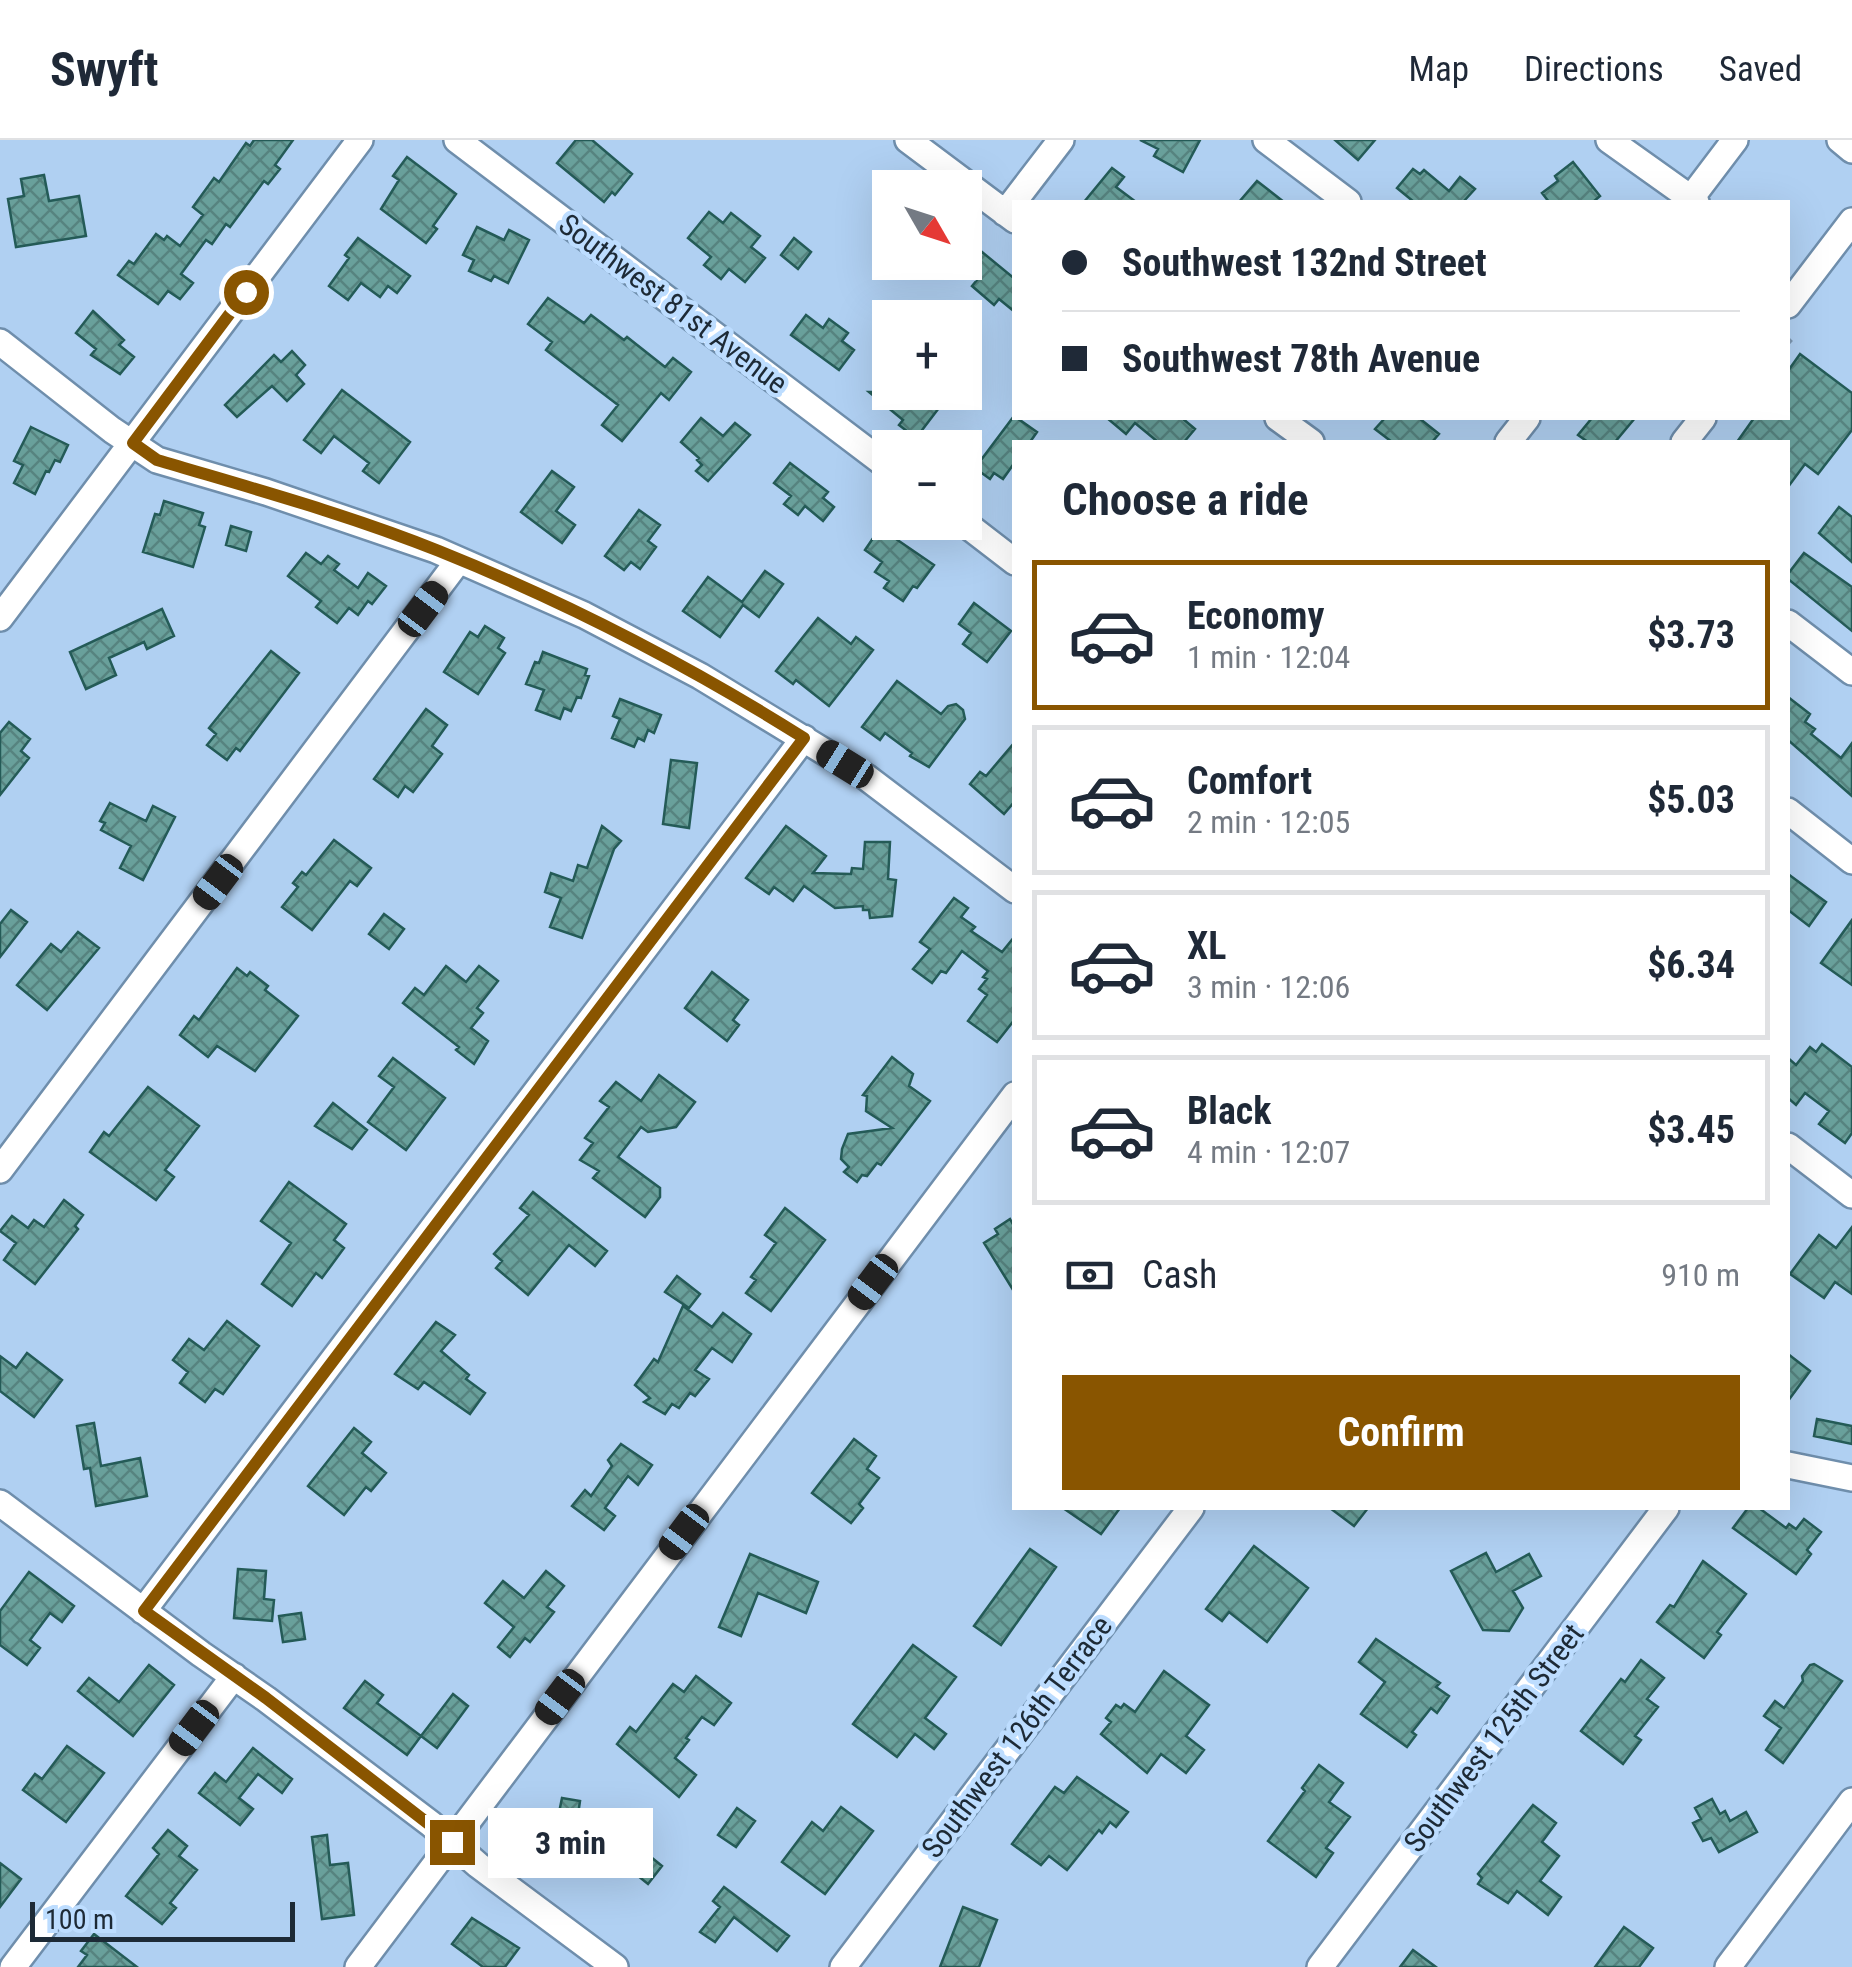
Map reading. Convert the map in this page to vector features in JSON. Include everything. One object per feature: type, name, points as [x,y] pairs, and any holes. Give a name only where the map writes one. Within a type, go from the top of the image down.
[{"type":"street","points":[[0,618],[360,140]]},
{"type":"street","name":"Southwest 81st Avenue","points":[[457,140],[872,454]]},
{"type":"street","points":[[908,140],[1010,216]]},
{"type":"street","points":[[1021,200],[1062,140]]},
{"type":"street","points":[[1266,140],[1345,200]]},
{"type":"street","points":[[1609,140],[1690,200]]},
{"type":"street","points":[[1692,200],[1735,140]]},
{"type":"street","points":[[1840,140],[1852,150]]},
{"type":"street","points":[[1793,287],[1852,220]]},
{"type":"street","points":[[0,342],[157,460],[266,492],[459,560],[584,616],[716,685],[894,796],[1012,888]]},
{"type":"street","points":[[1281,420],[1308,440]]},
{"type":"street","points":[[982,537],[1012,560]]},
{"type":"street","points":[[0,1170],[459,560]]},
{"type":"street","points":[[1790,625],[1852,672]]},
{"type":"street","points":[[144,1611],[804,738]]},
{"type":"street","points":[[1790,812],[1851,858]]},
{"type":"street","points":[[358,1967],[1012,1099]]},
{"type":"street","points":[[1790,1148],[1852,1195]]},
{"type":"street","points":[[1790,1465],[1852,1478]]},
{"type":"street","name":"Southwest 126th Terrace","points":[[843,1967],[1189,1510]]},
{"type":"street","name":"Southwest 125th Street","points":[[1320,1967],[1664,1510]]},
{"type":"street","points":[[4,1515],[234,1676],[616,1967]]},
{"type":"street","points":[[13,1967],[234,1676]]},
{"type":"street","points":[[1728,1967],[1852,1801]]},
{"type":"path","points":[[1790,341],[1794,345]]},
{"type":"building","points":[[254,140],[293,140],[275,165],[280,169],[268,184],[264,181],[230,227],[226,224],[212,244],[206,240],[181,274],[193,283],[180,299],[168,291],[158,304],[118,275],[129,261],[134,264],[156,234],[164,240],[167,236],[180,246],[203,215],[193,207],[214,178],[219,182],[246,143],[250,146]]},
{"type":"building","points":[[576,140],[592,140],[632,174],[604,202],[557,163]]},
{"type":"building","points":[[1140,140],[1200,140],[1183,172],[1154,156],[1158,149]]},
{"type":"building","points":[[1335,140],[1375,140],[1358,160]]},
{"type":"building","points":[[407,157],[456,194],[426,243],[381,209],[399,180],[393,176]]},
{"type":"building","points":[[1573,162],[1600,196],[1595,200],[1547,200],[1542,193],[1558,181],[1555,176]]},
{"type":"building","points":[[1112,168],[1124,177],[1116,187],[1133,200],[1086,200]]},
{"type":"building","points":[[1413,169],[1420,174],[1424,170],[1449,191],[1460,177],[1475,189],[1465,200],[1412,200],[1397,188]]},
{"type":"building","points":[[44,175],[49,201],[79,196],[86,236],[16,247],[8,199],[24,196],[21,179]]},
{"type":"building","points":[[1257,181],[1281,200],[1241,200]]},
{"type":"building","points":[[709,212],[723,223],[731,213],[760,236],[751,247],[765,258],[745,282],[729,269],[721,279],[704,265],[711,257],[688,238]]},
{"type":"building","points":[[477,227],[504,240],[509,230],[529,240],[508,283],[494,276],[491,281],[469,271],[474,260],[463,255]]},
{"type":"building","points":[[358,238],[410,276],[397,293],[388,286],[380,297],[361,283],[348,300],[329,286]]},
{"type":"building","points":[[794,238],[811,252],[798,269],[781,255]]},
{"type":"building","points":[[982,252],[1012,277],[1012,310],[999,299],[994,305],[972,286],[982,280]]},
{"type":"building","points":[[548,298],[584,323],[591,315],[665,367],[673,358],[691,372],[669,400],[661,393],[622,441],[602,425],[618,405],[546,350],[552,342],[528,324]]},
{"type":"building","points":[[93,311],[124,340],[119,345],[134,357],[120,374],[91,355],[96,349],[76,333]]},
{"type":"building","points":[[806,315],[823,328],[829,319],[848,333],[842,341],[854,350],[839,370],[791,335]]},
{"type":"building","points":[[292,351],[305,365],[296,375],[304,384],[287,401],[272,386],[237,417],[225,405],[274,355],[281,362]]},
{"type":"building","points":[[1800,354],[1852,393],[1852,430],[1818,474],[1805,464],[1790,484],[1790,440],[1738,440],[1753,420],[1790,420],[1790,368]]},
{"type":"building","points":[[342,390],[410,442],[379,483],[363,471],[369,463],[334,436],[321,453],[304,440]]},
{"type":"building","points":[[891,410],[937,410],[922,430],[906,430],[899,425],[903,420]]},
{"type":"building","points":[[701,418],[723,436],[735,423],[750,435],[708,481],[696,471],[702,465],[699,458],[681,442]]},
{"type":"building","points":[[1012,419],[1037,432],[1031,440],[1012,440],[1012,466],[1003,479],[994,473],[990,479],[982,473],[982,459]]},
{"type":"building","points":[[1109,420],[1184,420],[1195,429],[1186,440],[1156,440],[1135,423],[1126,434]]},
{"type":"building","points":[[1383,420],[1422,420],[1439,434],[1434,440],[1389,440],[1375,429]]},
{"type":"building","points":[[1590,420],[1633,420],[1617,440],[1585,440],[1578,435]]},
{"type":"building","points":[[31,427],[68,445],[60,462],[55,460],[46,471],[35,494],[14,483],[23,465],[14,461]]},
{"type":"building","points":[[790,463],[828,492],[823,498],[834,507],[823,521],[805,506],[798,515],[784,504],[791,496],[774,483]]},
{"type":"building","points":[[552,471],[574,487],[556,511],[575,525],[562,543],[521,512]]},
{"type":"building","points":[[164,501],[203,513],[199,525],[205,527],[193,567],[143,552],[155,514],[160,515]]},
{"type":"building","points":[[1839,507],[1852,517],[1852,562],[1819,533]]},
{"type":"building","points":[[639,510],[660,525],[648,541],[656,547],[640,569],[631,562],[624,570],[605,556]]},
{"type":"building","points":[[231,526],[251,532],[246,551],[226,545]]},
{"type":"building","points":[[872,540],[898,540],[934,565],[903,601],[884,588],[889,581],[875,572],[882,562],[865,550]]},
{"type":"building","points":[[306,553],[321,564],[328,556],[339,564],[334,570],[358,588],[368,573],[386,586],[358,615],[349,608],[337,623],[316,607],[321,601],[288,576]]},
{"type":"building","points":[[1804,553],[1852,587],[1852,631],[1790,581],[1790,571]]},
{"type":"building","points":[[765,571],[783,584],[759,617],[743,605],[720,637],[683,611],[708,577],[742,602]]},
{"type":"building","points":[[974,603],[1011,631],[987,662],[963,644],[971,633],[959,624]]},
{"type":"building","points":[[162,609],[174,636],[147,649],[144,642],[109,658],[116,675],[86,689],[70,652]]},
{"type":"building","points":[[818,618],[851,644],[856,637],[873,650],[829,706],[796,680],[793,684],[776,671]]},
{"type":"building","points":[[485,626],[504,638],[498,648],[505,653],[478,694],[444,672],[470,632],[478,637]]},
{"type":"building","points":[[271,651],[299,673],[240,751],[236,748],[227,760],[207,745],[216,734],[209,728]]},
{"type":"building","points":[[543,652],[587,669],[585,675],[589,676],[581,698],[577,697],[571,711],[564,708],[560,719],[536,710],[544,690],[526,684]]},
{"type":"building","points":[[897,681],[941,714],[956,704],[963,710],[965,719],[929,767],[885,733],[880,740],[862,727]]},
{"type":"building","points":[[620,699],[661,715],[654,733],[648,730],[644,741],[638,738],[634,747],[612,738],[620,719],[613,716]]},
{"type":"building","points":[[1790,699],[1810,714],[1805,722],[1815,729],[1811,734],[1841,758],[1852,743],[1852,796],[1790,742]]},
{"type":"building","points":[[426,709],[447,725],[432,746],[442,754],[413,792],[405,786],[398,797],[374,779]]},
{"type":"building","points":[[9,722],[30,739],[21,751],[29,758],[0,795],[0,733]]},
{"type":"building","points":[[1012,746],[1012,805],[1004,814],[970,784],[980,772],[986,776]]},
{"type":"building","points":[[671,760],[697,763],[689,828],[663,824]]},
{"type":"building","points":[[110,803],[146,821],[153,806],[175,817],[143,880],[120,868],[131,846],[101,830],[105,823],[100,821]]},
{"type":"building","points":[[602,826],[621,841],[614,849],[582,938],[550,927],[561,898],[545,892],[551,873],[573,881],[578,865],[587,868]]},
{"type":"building","points":[[786,826],[826,856],[813,873],[851,874],[852,868],[863,869],[865,842],[890,842],[888,879],[896,880],[892,916],[870,918],[869,910],[863,910],[863,906],[835,908],[804,886],[793,901],[774,887],[769,894],[746,878]]},
{"type":"building","points":[[334,840],[371,868],[357,886],[350,881],[312,930],[282,907],[298,887],[293,883],[302,872],[306,875]]},
{"type":"building","points":[[1790,875],[1826,902],[1809,926],[1790,912]]},
{"type":"building","points":[[954,898],[968,908],[961,917],[975,927],[971,931],[1002,952],[1012,940],[1012,1023],[997,1042],[968,1021],[987,995],[979,989],[988,971],[962,951],[946,973],[941,971],[932,983],[913,969],[930,949],[920,942]]},
{"type":"building","points":[[11,910],[27,922],[0,957],[0,924]]},
{"type":"building","points":[[384,914],[404,929],[389,949],[369,934]]},
{"type":"building","points":[[1852,920],[1852,985],[1821,963]]},
{"type":"building","points":[[78,932],[99,948],[47,1010],[17,985],[51,944],[61,952]]},
{"type":"building","points":[[446,966],[466,982],[479,966],[498,981],[477,1008],[483,1013],[471,1028],[488,1041],[474,1064],[456,1050],[459,1047],[403,1003],[415,988],[424,995]]},
{"type":"building","points":[[237,968],[247,976],[250,972],[268,986],[265,990],[298,1016],[255,1071],[217,1046],[208,1057],[180,1035],[194,1016],[199,1020]]},
{"type":"building","points":[[712,972],[748,1000],[733,1020],[739,1025],[727,1041],[685,1008]]},
{"type":"building","points":[[1822,1044],[1852,1067],[1852,1133],[1845,1143],[1819,1124],[1829,1111],[1805,1093],[1796,1105],[1790,1100],[1790,1060],[1796,1065],[1810,1047],[1816,1052]]},
{"type":"building","points":[[892,1057],[913,1074],[909,1086],[930,1101],[881,1165],[877,1163],[857,1182],[844,1172],[849,1167],[841,1159],[842,1149],[848,1134],[892,1128],[866,1111],[867,1096],[863,1095]]},
{"type":"building","points":[[393,1058],[445,1098],[406,1150],[368,1122],[394,1087],[379,1076]]},
{"type":"building","points":[[659,1075],[695,1102],[676,1127],[648,1132],[641,1127],[618,1157],[660,1188],[660,1197],[645,1217],[593,1178],[599,1171],[580,1160],[593,1143],[585,1138],[609,1107],[600,1101],[616,1082],[641,1101]]},
{"type":"building","points":[[148,1087],[199,1126],[165,1170],[174,1177],[156,1200],[90,1152],[104,1132],[109,1136]]},
{"type":"building","points":[[333,1103],[367,1130],[352,1149],[315,1126]]},
{"type":"building","points":[[289,1182],[346,1224],[334,1240],[344,1248],[322,1278],[316,1273],[292,1306],[262,1284],[291,1243],[261,1221]]},
{"type":"building","points":[[533,1192],[607,1251],[595,1266],[569,1245],[528,1295],[496,1268],[502,1261],[494,1254],[529,1215],[520,1208]]},
{"type":"building","points":[[64,1200],[83,1215],[75,1226],[78,1229],[35,1284],[4,1260],[16,1243],[0,1231],[12,1216],[28,1228],[34,1220],[44,1227]]},
{"type":"building","points":[[785,1208],[825,1240],[771,1311],[746,1293],[756,1280],[751,1277],[776,1243],[765,1235]]},
{"type":"building","points":[[1010,1219],[1012,1223],[1012,1288],[984,1243],[998,1234],[995,1229]]},
{"type":"building","points":[[1852,1227],[1852,1294],[1835,1282],[1824,1298],[1790,1274],[1819,1235],[1836,1248]]},
{"type":"building","points":[[677,1276],[700,1294],[689,1308],[665,1292]]},
{"type":"building","points":[[683,1306],[712,1327],[723,1313],[751,1334],[732,1362],[712,1348],[695,1370],[709,1379],[695,1396],[690,1393],[679,1408],[672,1404],[665,1414],[644,1402],[650,1398],[635,1385],[654,1359],[658,1362]]},
{"type":"building","points":[[227,1321],[259,1346],[223,1394],[215,1389],[205,1402],[180,1383],[188,1372],[173,1360],[189,1339],[204,1350]]},
{"type":"building","points":[[436,1322],[455,1335],[441,1351],[485,1393],[470,1414],[424,1382],[418,1389],[395,1374]]},
{"type":"building","points":[[27,1353],[62,1380],[34,1417],[0,1391],[0,1356],[16,1368]]},
{"type":"building","points":[[1790,1356],[1810,1371],[1790,1398]]},
{"type":"building","points":[[1817,1419],[1852,1426],[1852,1444],[1814,1436]]},
{"type":"building","points":[[94,1423],[101,1466],[140,1458],[147,1496],[96,1506],[90,1468],[84,1469],[77,1426]]},
{"type":"building","points":[[354,1428],[371,1442],[362,1453],[386,1473],[371,1491],[366,1487],[344,1515],[308,1486]]},
{"type":"building","points":[[854,1439],[876,1456],[867,1469],[879,1478],[859,1504],[863,1508],[851,1523],[812,1493]]},
{"type":"building","points":[[621,1444],[652,1465],[638,1485],[628,1476],[605,1508],[615,1516],[604,1530],[572,1506],[585,1490],[591,1496],[612,1466],[608,1460]]},
{"type":"building","points":[[1066,1510],[1119,1510],[1101,1534]]},
{"type":"building","points":[[1333,1510],[1366,1510],[1354,1526]]},
{"type":"building","points":[[1746,1510],[1762,1510],[1786,1528],[1789,1524],[1796,1529],[1804,1519],[1821,1532],[1796,1574],[1733,1528]]},
{"type":"building","points":[[1254,1546],[1308,1588],[1267,1642],[1229,1612],[1222,1621],[1206,1609]]},
{"type":"building","points":[[1030,1549],[1056,1567],[1001,1645],[974,1626]]},
{"type":"building","points":[[1486,1553],[1496,1572],[1529,1554],[1541,1576],[1513,1591],[1523,1608],[1509,1631],[1483,1630],[1451,1571]]},
{"type":"building","points":[[750,1554],[818,1582],[806,1613],[758,1593],[741,1636],[719,1627]]},
{"type":"building","points":[[1703,1561],[1746,1594],[1717,1632],[1721,1635],[1704,1658],[1657,1622],[1670,1605],[1674,1607]]},
{"type":"building","points":[[238,1569],[266,1571],[264,1599],[274,1600],[272,1621],[234,1618]]},
{"type":"building","points":[[546,1571],[564,1586],[547,1607],[554,1612],[530,1642],[525,1638],[510,1657],[498,1647],[514,1627],[485,1603],[503,1581],[524,1598]]},
{"type":"building","points":[[29,1572],[74,1606],[62,1622],[50,1613],[30,1640],[40,1648],[27,1665],[0,1645],[0,1611]]},
{"type":"building","points":[[301,1613],[305,1639],[283,1642],[279,1616]]},
{"type":"building","points":[[1376,1639],[1440,1683],[1436,1687],[1449,1696],[1437,1713],[1431,1708],[1412,1732],[1416,1735],[1407,1747],[1361,1714],[1385,1682],[1359,1662]]},
{"type":"building","points":[[913,1645],[956,1677],[925,1718],[946,1734],[934,1749],[915,1734],[897,1757],[853,1724]]},
{"type":"building","points":[[1641,1660],[1664,1678],[1647,1699],[1658,1707],[1635,1736],[1641,1740],[1623,1764],[1581,1731],[1621,1679],[1625,1682]]},
{"type":"building","points":[[1814,1664],[1842,1681],[1783,1763],[1766,1750],[1781,1728],[1764,1716],[1775,1701],[1784,1708],[1803,1681],[1802,1676]]},
{"type":"building","points":[[149,1665],[174,1685],[133,1736],[78,1691],[89,1678],[119,1702]]},
{"type":"building","points":[[1164,1671],[1209,1705],[1186,1736],[1204,1750],[1186,1773],[1161,1754],[1147,1773],[1101,1734],[1111,1722],[1106,1718],[1116,1705],[1121,1708],[1124,1704],[1135,1712]]},
{"type":"building","points":[[696,1676],[731,1703],[714,1725],[702,1717],[686,1738],[689,1740],[675,1758],[696,1775],[679,1797],[617,1744],[630,1727],[636,1732],[673,1684],[684,1692]]},
{"type":"building","points":[[365,1681],[383,1695],[377,1703],[421,1736],[407,1755],[344,1708]]},
{"type":"building","points":[[453,1694],[468,1706],[437,1748],[421,1736]]},
{"type":"building","points":[[67,1746],[104,1773],[66,1822],[23,1790],[35,1774],[42,1779]]},
{"type":"building","points":[[253,1748],[292,1779],[282,1793],[258,1774],[239,1798],[253,1809],[240,1825],[199,1793],[215,1773],[226,1782]]},
{"type":"building","points":[[1319,1765],[1343,1783],[1329,1802],[1350,1817],[1326,1848],[1333,1853],[1316,1877],[1268,1841]]},
{"type":"building","points":[[1077,1777],[1128,1812],[1116,1827],[1110,1822],[1102,1833],[1099,1830],[1067,1870],[1049,1856],[1041,1865],[1012,1844],[1055,1787],[1064,1793]]},
{"type":"building","points":[[562,1798],[580,1801],[579,1808],[585,1810],[582,1826],[590,1828],[588,1835],[626,1843],[622,1862],[552,1847]]},
{"type":"building","points":[[1712,1799],[1720,1814],[1725,1811],[1730,1821],[1746,1812],[1757,1832],[1719,1852],[1711,1838],[1703,1841],[1693,1823],[1701,1819],[1695,1808]]},
{"type":"building","points":[[1533,1805],[1556,1823],[1542,1842],[1559,1856],[1540,1881],[1561,1897],[1548,1915],[1517,1891],[1508,1903],[1478,1884],[1482,1878],[1478,1874]]},
{"type":"building","points":[[841,1807],[873,1831],[825,1894],[782,1862],[812,1822],[823,1831]]},
{"type":"building","points":[[737,1808],[755,1821],[736,1847],[718,1835]]},
{"type":"building","points":[[168,1830],[187,1846],[179,1856],[197,1870],[170,1903],[176,1908],[162,1924],[126,1896],[159,1854],[153,1848]]},
{"type":"building","points":[[327,1835],[330,1865],[348,1863],[354,1915],[322,1919],[312,1837]]},
{"type":"building","points":[[646,1853],[662,1866],[648,1884],[632,1871]]},
{"type":"building","points":[[0,1863],[21,1879],[0,1907]]},
{"type":"building","points":[[724,1887],[789,1936],[777,1951],[734,1917],[715,1942],[700,1932],[720,1907],[713,1901]]},
{"type":"building","points":[[963,1907],[997,1920],[979,1967],[940,1967]]},
{"type":"building","points":[[472,1918],[519,1948],[505,1967],[483,1967],[452,1944]]},
{"type":"building","points":[[1624,1927],[1653,1948],[1639,1967],[1595,1967]]},
{"type":"building","points":[[94,1934],[137,1967],[78,1967],[87,1955],[81,1951]]},
{"type":"building","points":[[1413,1950],[1436,1967],[1400,1967]]},
{"type":"route","points":[[246,292],[133,443],[157,460],[386,532],[522,586],[700,676],[804,738],[144,1611],[266,1698],[452,1842]]}]
